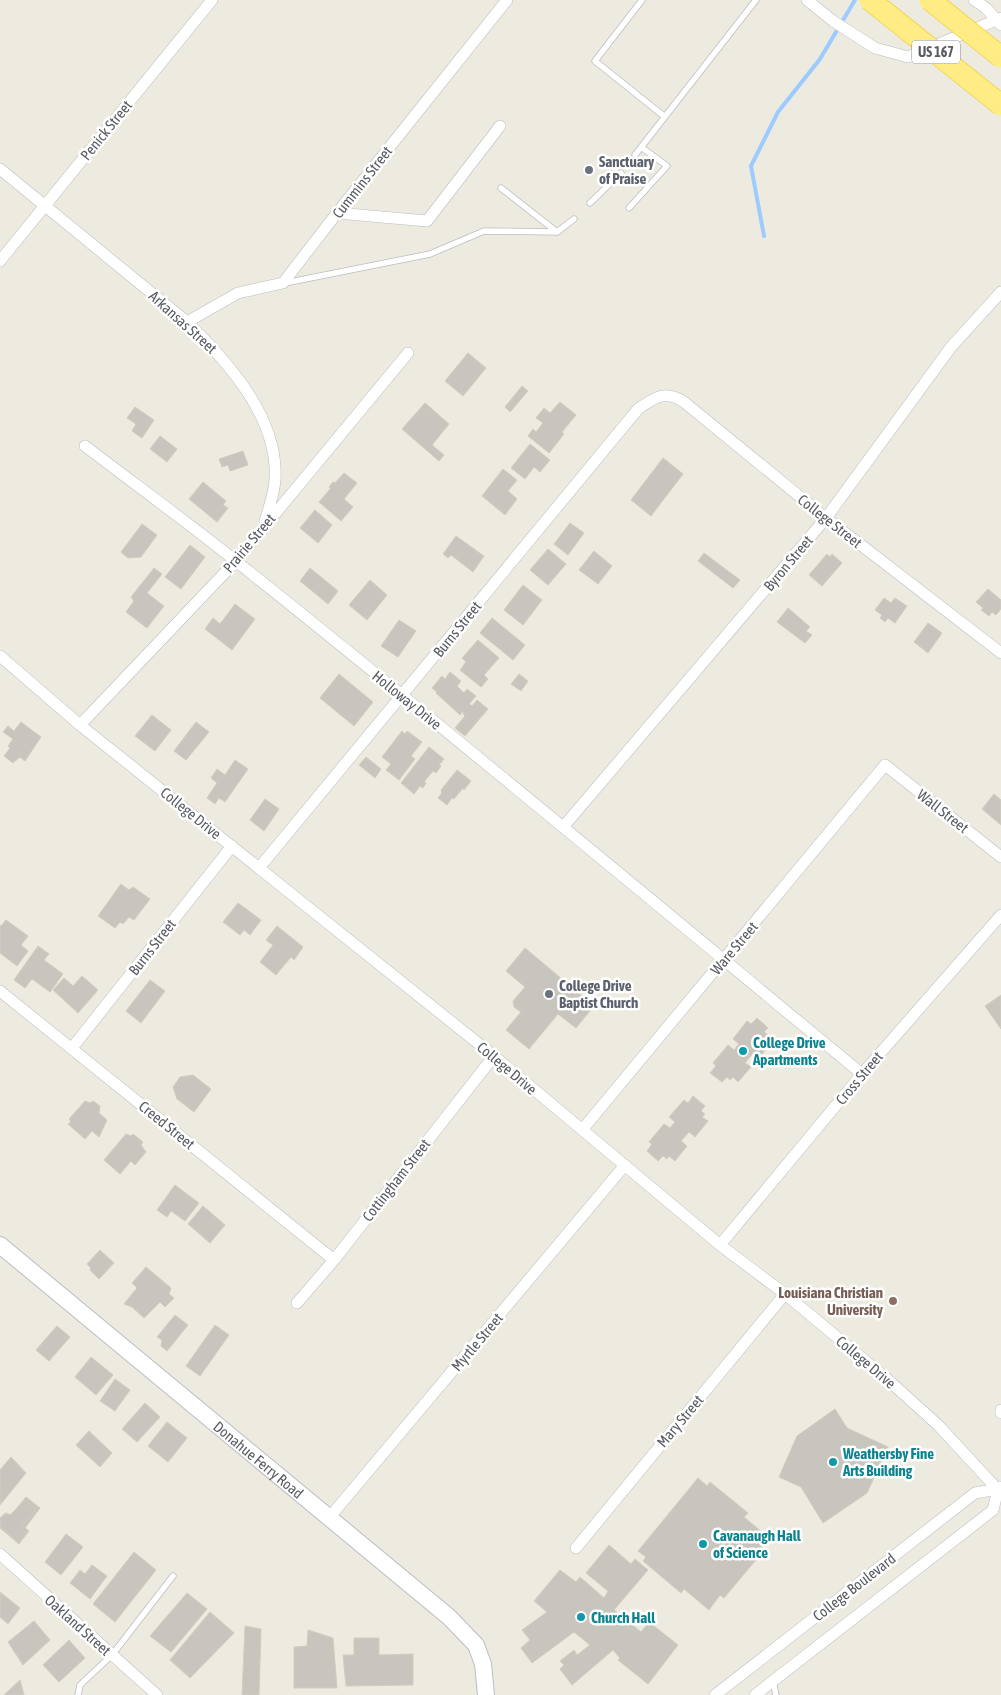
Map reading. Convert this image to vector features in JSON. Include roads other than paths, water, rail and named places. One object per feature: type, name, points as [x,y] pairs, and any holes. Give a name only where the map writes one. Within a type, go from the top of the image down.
[{"type":"highway","name":"US 167","points":[[870,0],[1001,105]]},
{"type":"highway","name":"US 167","points":[[930,0],[1001,57]]},
{"type":"main road","name":"Donahue Ferry Road","points":[[0,1245],[449,1617],[476,1645],[483,1664],[486,1695]]},
{"type":"street","name":"Penick Street","points":[[0,261],[212,0]]},
{"type":"street","name":"Cummins Street","points":[[283,283],[336,213],[507,0]]},
{"type":"street","points":[[807,0],[833,21],[875,48],[908,57],[1000,21],[974,0]]},
{"type":"street","points":[[336,213],[427,220],[500,126]]},
{"type":"street","name":"Arkansas Street","points":[[0,169],[187,322],[215,349],[236,376],[258,412],[269,435],[274,458],[275,480],[263,528]]},
{"type":"street","points":[[187,322],[238,293],[283,283]]},
{"type":"street","name":"Byron Street","points":[[564,826],[826,518],[951,347],[1001,292]]},
{"type":"street","name":"Prairie Street","points":[[80,725],[236,561],[408,353]]},
{"type":"street","name":"College Street","points":[[659,396],[668,395],[684,402],[826,518],[1001,653]]},
{"type":"street","name":"Burns Street","points":[[260,868],[638,408],[659,396]]},
{"type":"street","name":"Holloway Drive","points":[[85,446],[236,561],[564,826],[862,1074]]},
{"type":"street","name":"College Drive","points":[[0,656],[80,725],[494,1056],[720,1244],[785,1294],[886,1378],[938,1425],[1000,1490]]},
{"type":"street","name":"Wall Street","points":[[885,765],[1001,857]]},
{"type":"street","name":"Ware Street","points":[[582,1130],[885,765]]},
{"type":"street","name":"Burns Street","points":[[72,1048],[232,846]]},
{"type":"street","name":"Cross Street","points":[[720,1244],[862,1074],[1001,915]]},
{"type":"street","name":"Creed Street","points":[[0,991],[334,1260]]},
{"type":"street","name":"Cottingham Street","points":[[297,1303],[334,1260],[494,1056]]},
{"type":"street","name":"Myrtle Street","points":[[329,1518],[624,1165]]},
{"type":"street","name":"Mary Street","points":[[576,1548],[785,1294]]},
{"type":"street","name":"College Boulevard","points":[[715,1695],[975,1492],[1000,1490],[993,1510],[755,1695]]},
{"type":"street","name":"Oakland Street","points":[[0,1554],[157,1695]]},
{"type":"lane","points":[[642,0],[595,61],[665,117]]},
{"type":"lane","points":[[636,155],[756,0]]},
{"type":"lane","points":[[630,208],[667,166],[641,147]]},
{"type":"lane","points":[[590,204],[621,173]]},
{"type":"lane","points":[[501,188],[557,232]]},
{"type":"lane","points":[[283,283],[430,254],[484,231],[557,232],[574,219]]},
{"type":"lane","points":[[78,1695],[80,1685],[112,1655],[173,1576]]},
{"type":"lane","points":[[773,1681],[776,1695]]},
{"type":"waterway","points":[[764,236],[751,166],[778,112],[820,59],[855,0]]},
{"type":"place","name":"Sanctuary of Praise","points":[[589,170]]},
{"type":"place","name":"College Drive Baptist Church","points":[[549,994]]},
{"type":"place","name":"College Drive Apartments","points":[[743,1051]]},
{"type":"place","name":"Louisiana Christian University","points":[[893,1301]]},
{"type":"place","name":"Weathersby Fine Arts Building","points":[[833,1462]]},
{"type":"place","name":"Cavanaugh Hall of Science","points":[[703,1544]]},
{"type":"place","name":"Church Hall","points":[[581,1617]]}]
